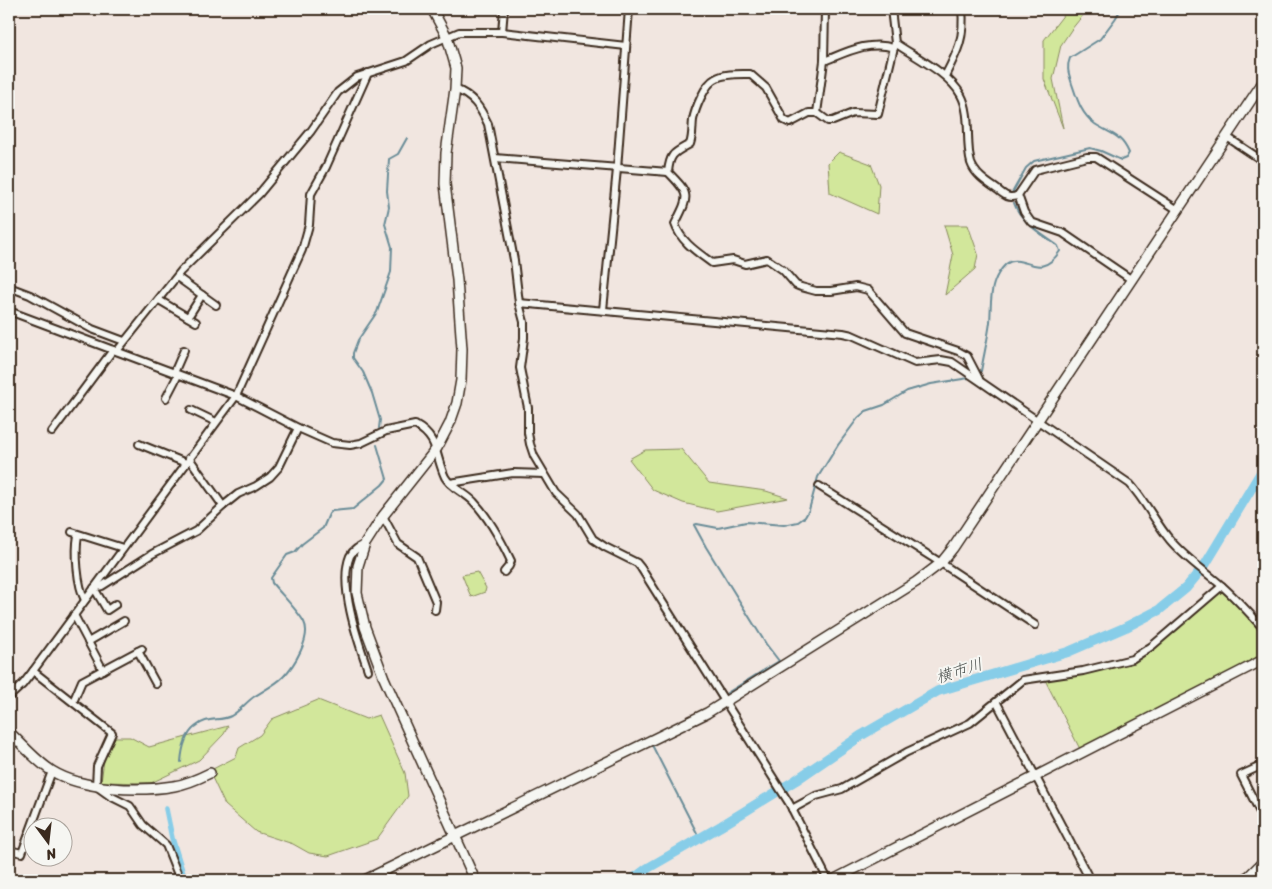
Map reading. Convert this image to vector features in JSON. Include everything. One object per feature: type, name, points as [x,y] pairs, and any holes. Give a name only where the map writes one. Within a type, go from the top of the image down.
[{"type":"street","points":[[432,9],[447,37],[456,68],[446,153],[445,184],[459,301],[462,349],[461,380],[457,403],[450,423],[437,448],[383,516],[365,544],[356,580],[357,594],[365,626],[384,678],[475,880]]},
{"type":"street","points":[[502,32],[504,9]]},
{"type":"street","points":[[603,310],[617,169],[629,9]]},
{"type":"street","points":[[817,113],[824,61],[825,9]]},
{"type":"street","points":[[668,172],[670,159],[674,153],[690,144],[693,120],[698,105],[707,87],[716,78],[750,74],[766,88],[784,120],[790,123],[810,113],[817,113],[828,121],[853,113],[878,114],[894,45],[890,9]]},
{"type":"street","points":[[944,76],[957,54],[962,38],[964,23],[962,9]]},
{"type":"street","points":[[52,432],[115,350],[177,277],[259,194],[311,131],[338,92],[357,77],[406,61],[431,44],[459,32],[502,32],[626,46]]},
{"type":"street","points":[[824,61],[862,46],[894,45],[944,76],[962,97],[966,112],[971,163],[974,169],[981,177],[1009,197],[1018,195],[1035,170],[1087,157],[1096,157],[1178,210]]},
{"type":"street","points":[[9,698],[34,671],[74,614],[236,396],[302,250],[309,226],[311,194],[326,167],[368,73]]},
{"type":"street","points":[[365,880],[707,713],[916,582],[941,563],[953,548],[1263,82]]},
{"type":"street","points":[[455,89],[466,93],[473,99],[488,124],[514,260],[519,303],[525,332],[520,368],[528,408],[528,433],[534,456],[556,493],[578,514],[593,539],[604,548],[637,563],[641,568],[791,806],[828,880]]},
{"type":"street","points":[[1227,137],[1263,160]]},
{"type":"street","points":[[495,158],[668,172],[682,186],[686,196],[686,203],[675,224],[678,233],[688,245],[712,263],[733,260],[745,264],[768,259],[783,270],[796,285],[801,287],[816,291],[856,287],[868,290],[906,333],[958,351],[967,356],[980,380]]},
{"type":"street","points":[[1018,195],[1024,212],[1031,222],[1063,234],[1132,280]]},
{"type":"street","points":[[177,277],[216,305]]},
{"type":"street","points":[[9,287],[30,295],[92,329],[124,341]]},
{"type":"street","points":[[188,317],[202,295]]},
{"type":"street","points":[[159,300],[196,322]]},
{"type":"street","points":[[519,303],[844,333],[914,363],[941,360],[952,362],[1130,484],[1142,498],[1165,533],[1185,555],[1220,585],[1263,628]]},
{"type":"street","points":[[9,310],[236,396],[332,444],[350,445],[361,443],[386,431],[410,425],[421,428],[437,448],[445,476],[450,483],[473,501],[489,522],[511,562],[504,572]]},
{"type":"street","points":[[166,398],[184,350]]},
{"type":"street","points":[[191,410],[216,422]]},
{"type":"street","points":[[94,588],[102,586],[152,554],[196,531],[238,494],[270,477],[279,467],[298,428]]},
{"type":"street","points":[[140,444],[188,461],[223,506]]},
{"type":"street","points":[[450,483],[513,473],[544,474]]},
{"type":"street","points":[[819,486],[1035,625]]},
{"type":"street","points":[[383,516],[398,544],[417,557],[436,602],[434,610]]},
{"type":"street","points":[[85,600],[81,593],[75,534],[123,548]]},
{"type":"street","points":[[365,544],[356,548],[350,555],[347,570],[348,599],[354,627],[368,670]]},
{"type":"street","points":[[791,806],[822,794],[842,789],[907,752],[970,723],[1023,680],[1083,671],[1132,659],[1152,646],[1220,585]]},
{"type":"street","points":[[94,588],[107,610],[116,604]]},
{"type":"street","points":[[74,614],[103,670]]},
{"type":"street","points":[[88,642],[124,621]]},
{"type":"street","points":[[73,702],[82,681],[140,650],[156,684]]},
{"type":"street","points":[[833,880],[1263,660]]},
{"type":"street","points":[[34,671],[112,733],[97,766],[96,786]]},
{"type":"street","points":[[997,703],[1090,880]]},
{"type":"street","points":[[9,732],[52,771],[74,781],[96,786],[134,788],[174,786],[210,774]]},
{"type":"street","points":[[1263,764],[1241,775],[1263,818]]},
{"type":"street","points":[[9,850],[22,853],[52,771]]},
{"type":"street","points":[[96,786],[110,796],[130,806],[143,825],[166,845],[180,880]]},
{"type":"street","points":[[1242,880],[1262,865]]},
{"type":"street","points":[[1262,865],[1262,880]]},
{"type":"green space","points":[[1068,9],[1088,9],[1061,45],[1053,79],[1063,128],[1044,79],[1044,40]]},
{"type":"green space","points":[[839,152],[871,164],[879,185],[877,214],[830,193],[828,163]]},
{"type":"green space","points":[[944,225],[968,225],[978,254],[975,269],[945,295],[953,255]]},
{"type":"green space","points":[[681,449],[709,483],[766,491],[788,498],[717,511],[683,503],[653,490],[629,459],[645,450]]},
{"type":"green space","points":[[477,572],[486,588],[485,592],[471,597],[462,575]]},
{"type":"green space","points":[[1222,586],[1263,628],[1263,660],[1082,753],[1043,676],[1132,659]]},
{"type":"green space","points":[[318,700],[366,719],[379,715],[405,773],[408,796],[377,839],[328,856],[309,853],[293,844],[256,832],[225,805],[209,771],[236,757],[239,748],[260,735],[272,719]]},
{"type":"green space","points":[[228,726],[224,734],[199,760],[151,783],[101,782],[104,760],[113,737],[130,737],[149,747]]},
{"type":"waterway","points":[[1012,193],[1026,168],[1034,161],[1090,148],[1121,160],[1126,158],[1129,153],[1119,138],[1095,124],[1086,116],[1078,101],[1068,68],[1070,58],[1100,39],[1121,9]]},
{"type":"waterway","points":[[379,428],[380,420],[372,393],[363,372],[353,358],[353,353],[358,340],[377,312],[391,272],[392,247],[385,224],[389,207],[387,191],[389,159],[398,154],[407,138]]},
{"type":"waterway","points":[[981,371],[990,322],[992,292],[999,273],[1006,264],[1012,261],[1038,266],[1045,265],[1060,251],[1058,246],[1027,222],[1014,203]]},
{"type":"waterway","points":[[727,693],[779,661],[766,644],[694,525],[718,528],[746,522],[784,525],[798,522],[805,517],[809,510],[818,477],[838,445],[858,418],[866,411],[884,405],[907,391],[931,384],[969,378]]},
{"type":"waterway","points":[[181,762],[185,743],[195,727],[204,721],[231,716],[252,698],[280,680],[297,659],[304,643],[306,628],[294,608],[272,583],[271,578],[287,555],[295,552],[302,544],[323,528],[332,511],[353,509],[387,479],[377,445]]},
{"type":"waterway","name":"横市川","points":[[632,880],[648,868],[796,780],[862,735],[938,691],[1068,652],[1126,627],[1159,610],[1186,588],[1205,565],[1263,469]]},
{"type":"waterway","points":[[652,745],[700,839]]},
{"type":"waterway","points":[[166,809],[172,838],[185,880]]}]
